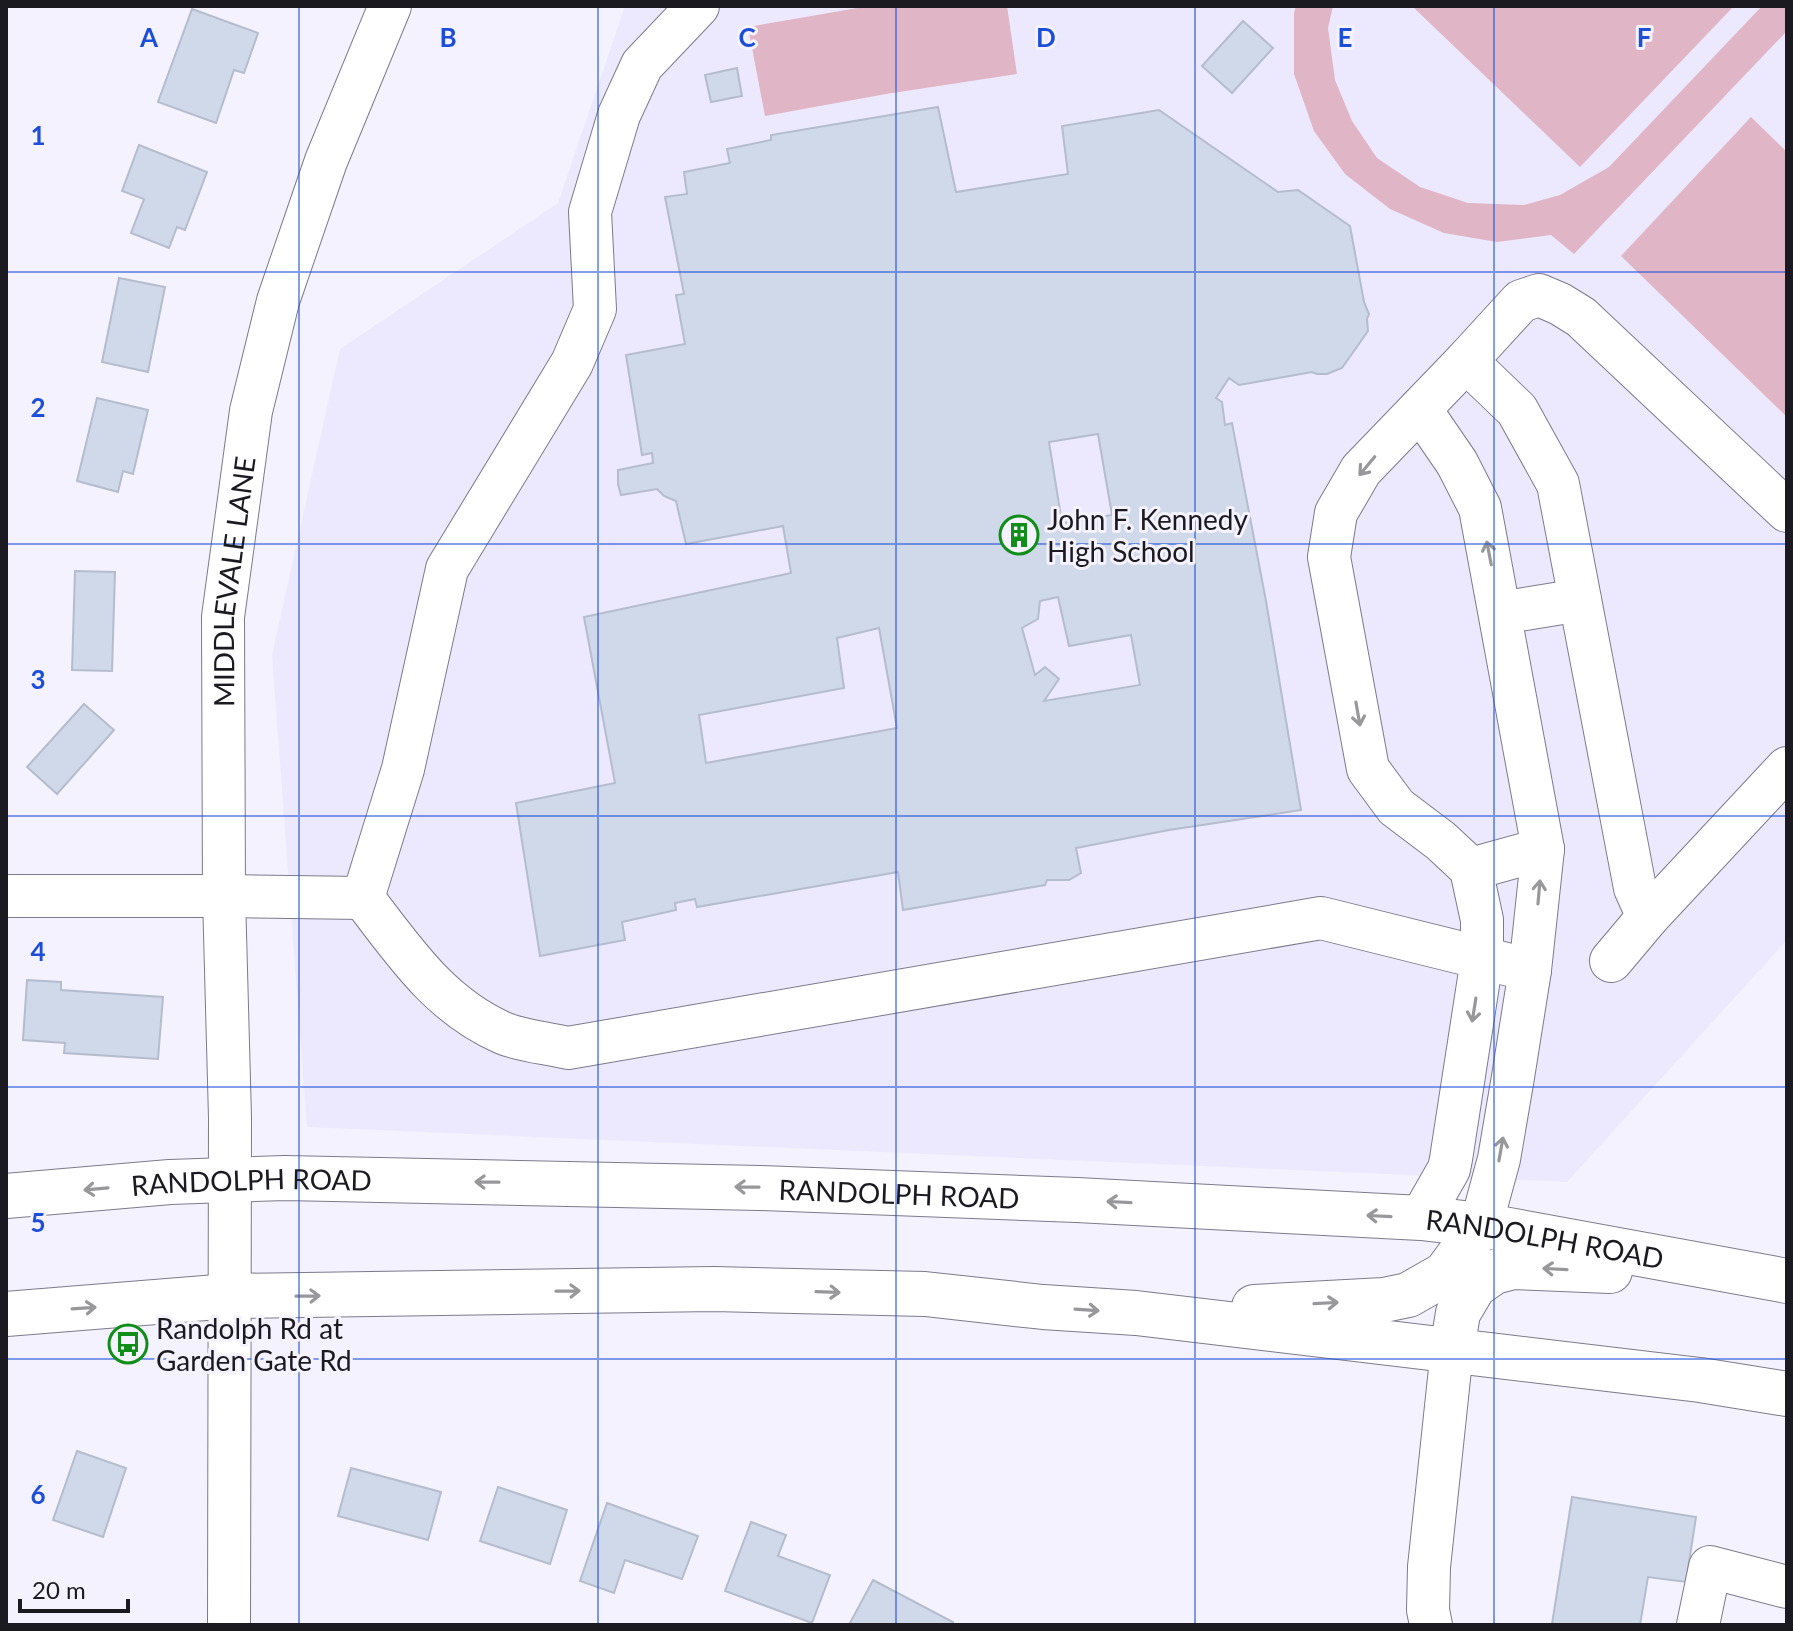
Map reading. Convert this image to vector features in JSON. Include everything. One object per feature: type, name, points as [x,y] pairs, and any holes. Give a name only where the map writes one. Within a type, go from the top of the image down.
[{"type":"main road","name":"RANDOLPH ROAD","points":[[6,1196],[170,1182],[285,1178],[792,1189],[1077,1200],[1421,1218],[1481,1225],[1780,1280]]},
{"type":"main road","points":[[1136,1313],[1384,1300],[1408,1295],[1445,1274],[1481,1225]]},
{"type":"main road","points":[[1452,1350],[1458,1313],[1474,1286],[1494,1272],[1513,1267],[1780,1280]]},
{"type":"main road","points":[[6,1314],[230,1296],[714,1289],[925,1294],[1136,1313],[1700,1380],[1787,1394]]},
{"type":"street","name":"MIDDLEVALE LANE","points":[[229,1625],[230,1180],[224,896],[223,617],[251,411],[278,301],[321,175],[390,6]]},
{"type":"street","points":[[363,898],[403,769],[447,569],[572,363],[595,309],[590,212],[619,115],[642,65],[698,6]]},
{"type":"street","points":[[1421,1218],[1449,1169],[1482,959],[1482,920],[1471,869],[1441,841],[1396,807],[1368,769],[1329,557],[1336,513],[1361,470],[1521,301],[1539,295],[1581,317],[1787,511]]},
{"type":"street","points":[[1466,361],[1517,410],[1558,484],[1635,888],[1648,917]]},
{"type":"street","points":[[1420,409],[1457,463],[1480,508],[1543,849],[1530,970],[1499,1159],[1481,1225]]},
{"type":"street","points":[[1500,613],[1580,600]]},
{"type":"street","points":[[1611,961],[1787,768]]},
{"type":"street","points":[[1471,869],[1543,849]]},
{"type":"street","points":[[6,896],[363,898]]},
{"type":"street","points":[[363,898],[420,971],[458,1008],[504,1034],[568,1048],[1321,918],[1530,970]]},
{"type":"street","points":[[1431,1625],[1428,1610],[1429,1567],[1452,1350]]},
{"type":"street","points":[[1698,1625],[1710,1567],[1787,1587]]},
{"type":"shaded area","name":"John F. Kennedy High School","points":[[625,6],[1787,6],[1787,940],[1567,1182],[307,1127],[272,655],[340,349],[558,203]]},
{"type":"shaded area","points":[[869,6],[1007,6],[1017,74],[765,116],[748,27]]},
{"type":"shaded area","points":[[1296,6],[1333,6],[1328,28],[1335,80],[1352,121],[1377,158],[1420,187],[1468,203],[1524,205],[1560,195],[1609,167],[1762,6],[1787,6],[1787,31],[1574,254],[1551,235],[1497,242],[1444,233],[1390,209],[1345,174],[1314,131],[1294,74]]},
{"type":"shaded area","points":[[1412,6],[1734,6],[1580,167]]},
{"type":"shaded area","points":[[1751,117],[1787,152],[1787,417],[1621,256]]},
{"type":"building","points":[[192,9],[258,33],[244,73],[234,70],[216,123],[158,102]]},
{"type":"building","points":[[1243,21],[1273,48],[1232,93],[1202,66]]},
{"type":"building","points":[[737,68],[742,96],[711,102],[705,75]]},
{"type":"building","name":"John F. Kennedy High School","points":[[938,107],[956,192],[1068,174],[1062,126],[1159,110],[1278,192],[1298,190],[1350,226],[1369,314],[1368,331],[1342,368],[1327,374],[1312,372],[1239,385],[1229,378],[1216,398],[1222,402],[1225,425],[1232,423],[1301,810],[1076,848],[1081,873],[1069,880],[1047,880],[1045,885],[903,910],[898,872],[697,907],[695,899],[675,903],[676,910],[622,922],[625,940],[540,956],[516,803],[615,783],[584,617],[791,573],[783,526],[686,544],[676,501],[657,489],[621,495],[618,484],[618,470],[653,463],[652,453],[642,455],[626,355],[685,344],[676,295],[684,294],[665,197],[687,194],[684,172],[730,163],[727,149],[771,140],[771,135]],"holes":[[[1098,434],[1112,515],[1062,523],[1049,442]],[[1058,597],[1069,646],[1131,635],[1140,685],[1044,701],[1059,679],[1045,667],[1035,675],[1022,628],[1038,619],[1040,601]],[[879,628],[897,728],[706,763],[699,715],[844,688],[837,638]]]},
{"type":"building","points":[[139,145],[207,172],[185,230],[177,227],[169,248],[131,233],[144,199],[122,191]]},
{"type":"building","points":[[119,278],[165,287],[148,372],[102,362]]},
{"type":"building","points":[[97,398],[148,410],[133,474],[123,471],[118,492],[77,481]]},
{"type":"building","points":[[75,571],[115,572],[112,671],[72,670]]},
{"type":"building","points":[[84,704],[114,730],[57,794],[27,767]]},
{"type":"building","points":[[27,980],[61,982],[61,990],[163,997],[158,1059],[64,1053],[65,1043],[23,1040]]},
{"type":"building","points":[[77,1451],[126,1468],[103,1537],[53,1520]]},
{"type":"building","points":[[351,1468],[441,1492],[428,1540],[338,1516]]},
{"type":"building","points":[[498,1487],[567,1510],[550,1564],[480,1541]]},
{"type":"building","points":[[1572,1497],[1696,1517],[1686,1582],[1648,1577],[1640,1625],[1552,1624]]},
{"type":"building","points":[[607,1503],[698,1536],[682,1579],[625,1560],[614,1593],[580,1581]]},
{"type":"building","points":[[751,1522],[786,1535],[778,1556],[830,1575],[812,1623],[725,1591]]},
{"type":"building","points":[[873,1580],[953,1622],[951,1625],[850,1623]]},
{"type":"place","name":"John F. Kennedy High School","points":[[1019,535]]},
{"type":"place","name":"Randolph Rd at Garden Gate Rd","points":[[128,1344]]}]
